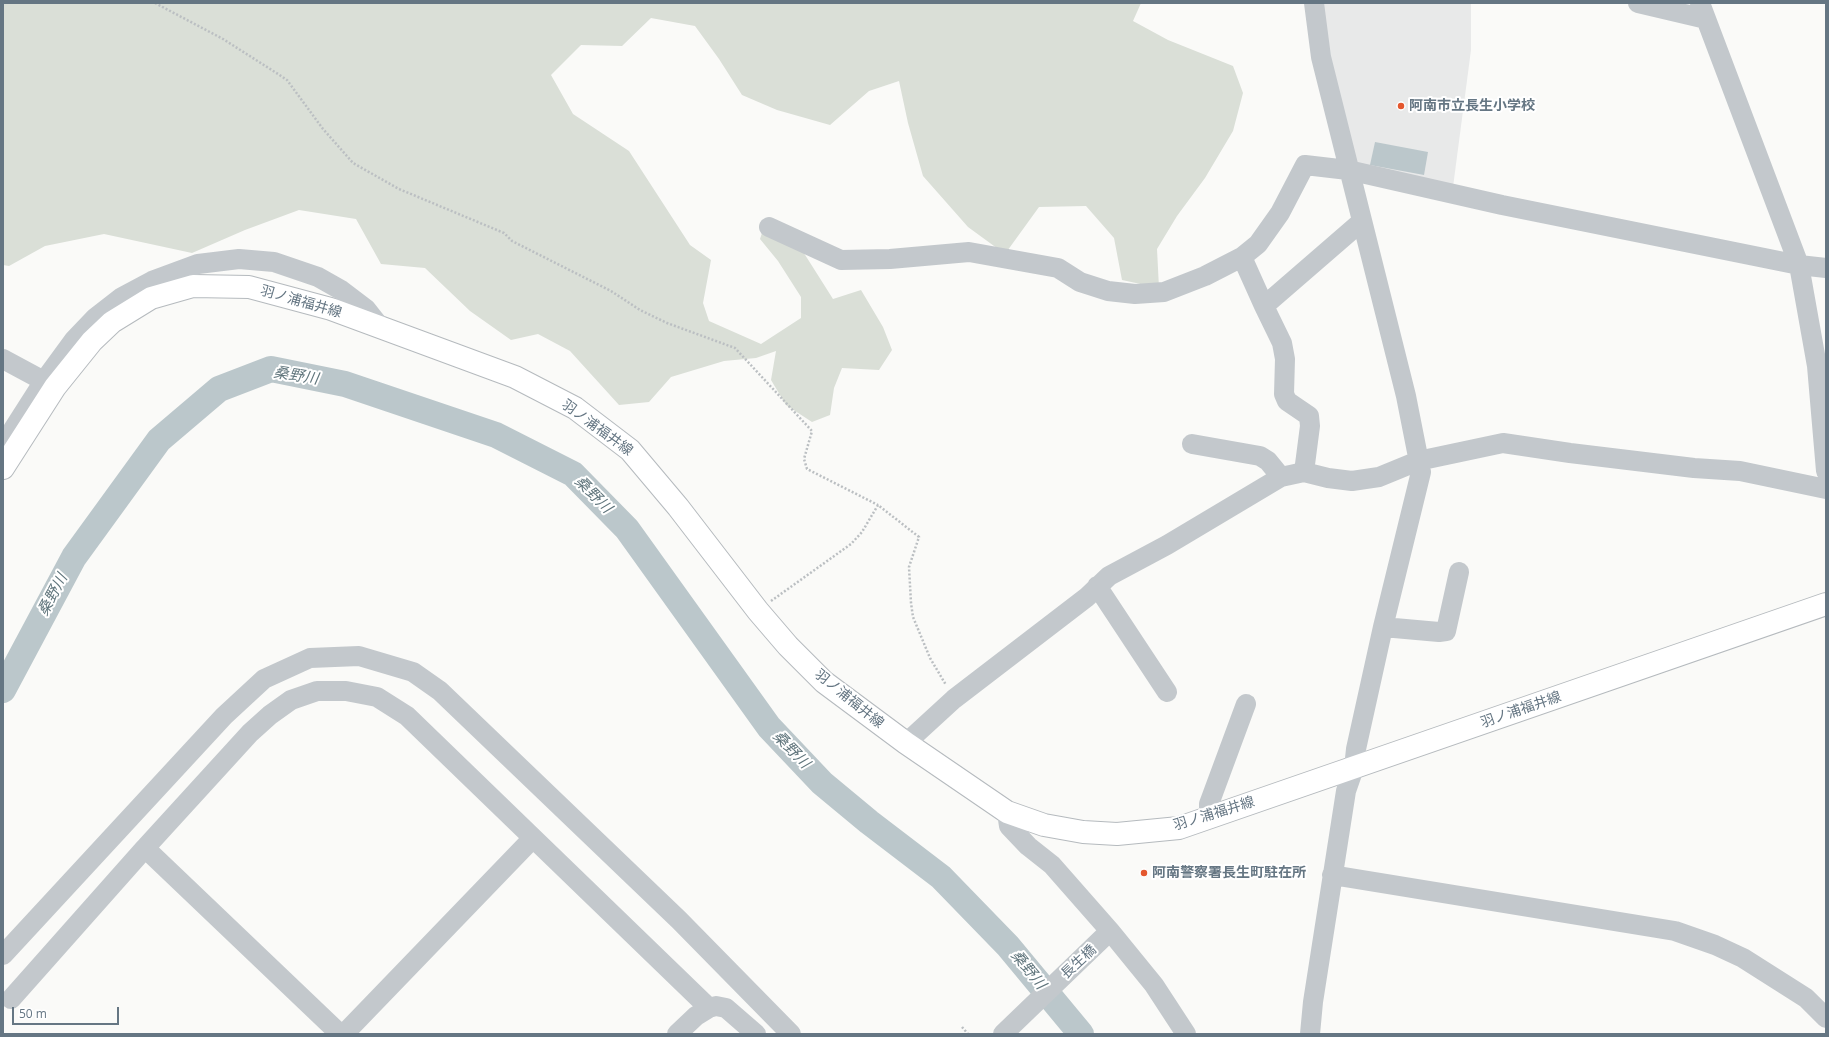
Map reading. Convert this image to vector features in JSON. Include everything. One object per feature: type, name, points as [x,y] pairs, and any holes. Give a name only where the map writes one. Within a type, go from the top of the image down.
[{"type":"main road","name":"羽ノ浦福井線","points":[[3,468],[49,384],[112,322],[151,298],[193,286],[249,287],[331,309],[515,377],[575,408],[630,450],[678,507],[758,611],[788,646],[824,682],[906,743],[1007,812],[1044,824],[1083,832],[1117,834],[1179,828],[1826,604]]},
{"type":"street","points":[[1310,1034],[1312,1002],[1346,791],[1354,768],[1356,749],[1421,472],[1406,396],[1361,222],[1321,57],[1314,3]]},
{"type":"street","points":[[1638,3],[1703,11],[1799,265],[1817,366],[1826,471]]},
{"type":"street","points":[[769,227],[841,260],[890,259],[969,252],[1058,268],[1080,282],[1108,291],[1135,294],[1164,292],[1205,276],[1242,256],[1258,244],[1272,225],[1305,165],[1348,170],[1502,205],[1799,265],[1826,268]]},
{"type":"street","points":[[1264,306],[1361,222]]},
{"type":"street","points":[[1242,256],[1282,343],[1285,360],[1284,394],[1287,401],[1309,416],[1310,426],[1304,472]]},
{"type":"street","points":[[3,445],[49,384],[74,340],[95,318],[122,297],[152,281],[198,264],[239,259],[274,262],[318,277],[341,290],[366,309],[381,328]]},
{"type":"street","points":[[3,359],[49,384]]},
{"type":"street","points":[[906,743],[954,699],[1087,597],[1109,576],[1168,545],[1281,477],[1304,472],[1352,482],[1380,477],[1418,461],[1503,443],[1694,468],[1740,471],[1826,489]]},
{"type":"street","points":[[1192,444],[1260,456],[1268,461],[1281,477]]},
{"type":"street","points":[[1384,627],[1439,632],[1446,631],[1460,572]]},
{"type":"street","points":[[1097,586],[1167,692]]},
{"type":"street","points":[[3,955],[224,716],[264,679],[310,658],[359,656],[413,672],[440,691],[673,915],[791,1034]]},
{"type":"street","points":[[11,999],[145,848],[250,733],[270,715],[291,700],[317,691],[346,691],[377,697],[407,716],[709,1008]]},
{"type":"street","points":[[1209,817],[1209,804],[1246,704]]},
{"type":"street","points":[[1007,812],[1009,826],[1028,846],[1052,865],[1106,935],[1154,985],[1186,1034]]},
{"type":"street","points":[[344,1034],[533,838]]},
{"type":"street","points":[[145,848],[340,1034]]},
{"type":"street","points":[[1332,875],[1675,931],[1715,945],[1743,958],[1806,998],[1826,1018]]},
{"type":"street","name":"長生橋","points":[[1002,1034],[1106,935]]},
{"type":"street","points":[[677,1034],[696,1016],[709,1008],[716,1006],[726,1008],[756,1034]]},
{"type":"path","points":[[155,3],[223,40],[287,80],[323,129],[353,164],[399,189],[504,233],[512,241],[611,291],[640,310],[667,323],[736,348],[812,431],[804,459],[807,469],[878,505],[919,538],[909,567],[911,603],[914,617],[930,658],[954,699]]},
{"type":"path","points":[[758,611],[851,544],[862,532],[878,505]]},
{"type":"path","points":[[962,1027],[968,1034]]},
{"type":"shaded area","points":[[3,3],[1141,3],[1133,21],[1168,40],[1233,66],[1243,93],[1233,131],[1205,178],[1177,216],[1157,249],[1159,288],[1122,280],[1114,238],[1086,206],[1039,207],[1005,254],[968,227],[923,176],[908,123],[899,81],[869,91],[830,125],[777,110],[742,95],[719,59],[695,26],[651,18],[622,46],[581,45],[551,75],[573,114],[629,151],[690,245],[711,260],[703,303],[709,321],[761,344],[801,318],[801,297],[778,261],[760,239],[763,230],[802,250],[833,299],[861,290],[883,327],[892,350],[879,370],[842,368],[834,388],[830,415],[812,422],[786,405],[771,380],[776,351],[756,358],[724,361],[671,377],[649,402],[619,405],[570,351],[538,334],[511,340],[470,311],[425,268],[381,264],[356,219],[299,210],[245,230],[192,253],[104,234],[45,246],[9,266],[3,265]]},
{"type":"shaded area","name":"阿南市立長生小学校","points":[[1321,3],[1471,3],[1471,50],[1453,187],[1349,162]]},
{"type":"shaded area","points":[[1375,142],[1428,152],[1424,175],[1370,165]]},
{"type":"waterway","name":"桑野川","points":[[3,690],[74,557],[159,440],[219,389],[271,369],[345,384],[496,435],[573,474],[627,529],[769,727],[822,783],[869,822],[941,877],[1008,946],[1081,1034]]},
{"type":"place","name":"阿南市立長生小学校","points":[[1401,106]]},
{"type":"place","name":"阿南警察署長生町駐在所","points":[[1144,873]]}]
